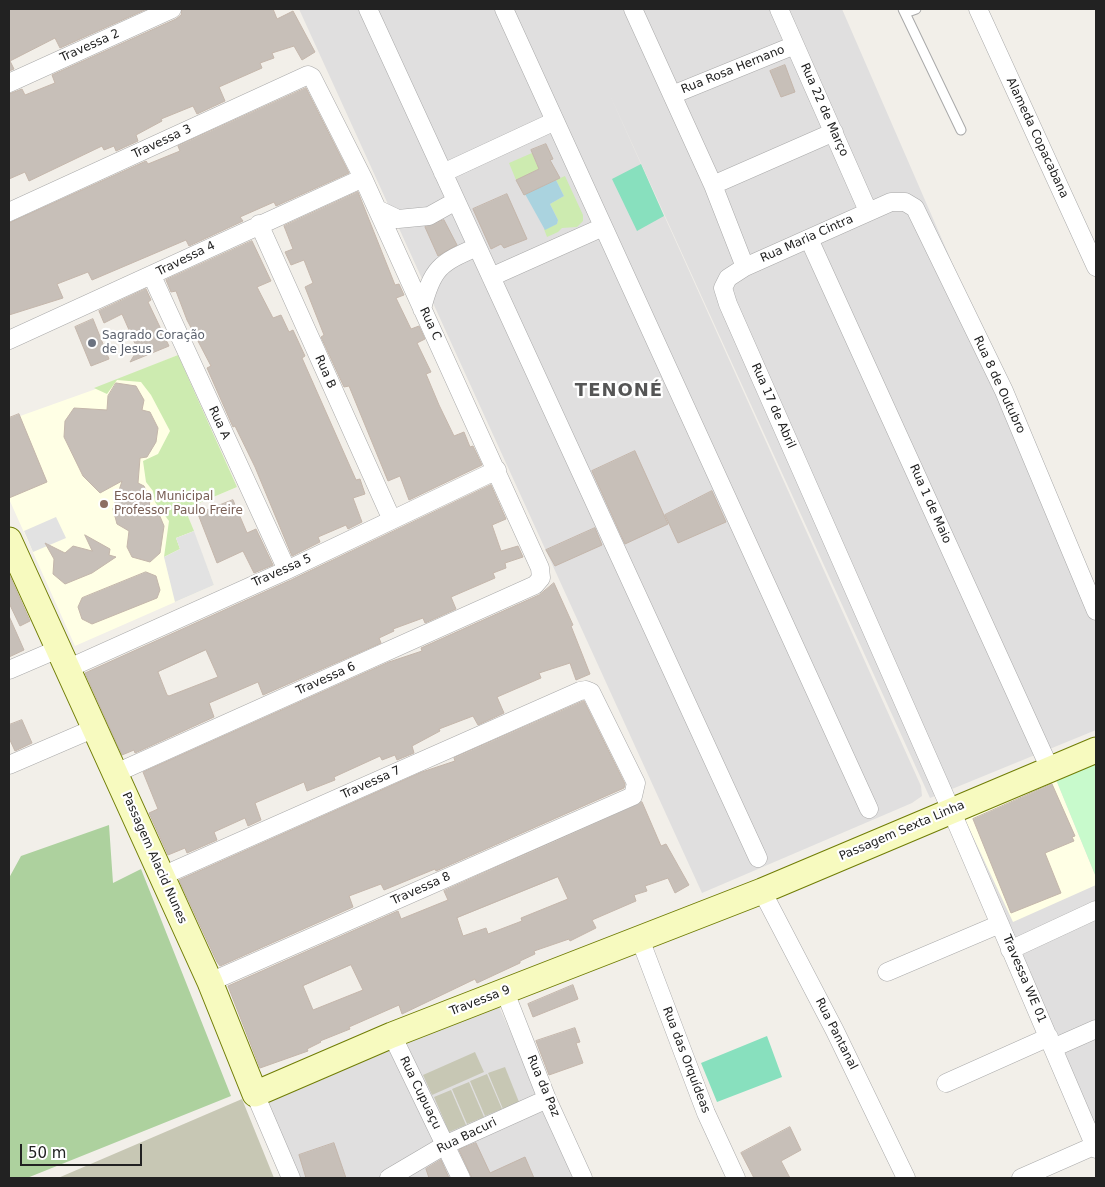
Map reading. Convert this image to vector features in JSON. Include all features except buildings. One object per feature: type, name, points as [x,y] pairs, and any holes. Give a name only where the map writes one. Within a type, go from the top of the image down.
[{"type":"street","name":"Travessa 2","points":[[9,83],[172,9]]},
{"type":"street","points":[[368,9],[758,858]]},
{"type":"street","points":[[504,9],[869,809]]},
{"type":"street","points":[[633,9],[713,185],[745,267]]},
{"type":"street","name":"Rua 22 de Março","points":[[778,9],[868,211]]},
{"type":"street","name":"Alameda Copacabana","points":[[978,9],[1096,267]]},
{"type":"street","name":"Rua Rosa Hernano","points":[[672,95],[795,45]]},
{"type":"street","name":"Travessa 3","points":[[9,212],[308,76],[315,80]]},
{"type":"street","name":"Rua C","points":[[315,80],[363,178],[497,470]]},
{"type":"street","points":[[443,173],[555,121]]},
{"type":"street","points":[[713,185],[834,132]]},
{"type":"street","name":"Travessa 4","points":[[9,340],[363,178]]},
{"type":"street","points":[[377,209],[398,219],[429,216],[456,201]]},
{"type":"street","name":"Rua 8 de Outubro","points":[[868,211],[891,202],[905,202],[915,208],[1004,391],[1096,611]]},
{"type":"street","name":"Rua Maria Cintra","points":[[745,267],[868,211]]},
{"type":"street","name":"Rua B","points":[[259,224],[392,520]]},
{"type":"street","points":[[491,277],[604,227]]},
{"type":"street","name":"Rua 1 de Maio","points":[[809,239],[1050,769]]},
{"type":"street","points":[[422,309],[428,287],[439,268],[448,260],[477,246]]},
{"type":"street","name":"Rua 17 de Abril","points":[[745,267],[728,278],[723,288],[728,304],[951,810]]},
{"type":"street","name":"Rua A","points":[[152,276],[286,570]]},
{"type":"street","name":"Travessa 5","points":[[9,670],[62,659],[286,570],[497,470]]},
{"type":"street","name":"Travessa 6","points":[[116,773],[535,585],[541,578],[540,568],[497,470]]},
{"type":"street","name":"Passagem Alacid Nunes","points":[[12,556],[116,773],[210,982],[255,1094],[292,1178]]},
{"type":"street","name":"Travessa 7","points":[[162,876],[580,691],[592,692],[636,783],[633,796]]},
{"type":"street","points":[[9,766],[95,728]]},
{"type":"street","name":"Passagem Sexta Linha","points":[[707,912],[762,891],[1096,750]]},
{"type":"street","name":"Travessa 8","points":[[210,982],[633,796]]},
{"type":"street","name":"Travessa WE 01","points":[[951,810],[1096,1146]]},
{"type":"street","name":"Rua Pantanal","points":[[762,891],[835,1031],[906,1178]]},
{"type":"street","points":[[1010,950],[1096,910]]},
{"type":"street","name":"Travessa 9","points":[[255,1094],[392,1035],[707,912]]},
{"type":"street","points":[[887,972],[1000,924]]},
{"type":"street","name":"Rua das Orquídeas","points":[[640,939],[706,1113],[736,1178]]},
{"type":"street","name":"Rua da Paz","points":[[505,992],[547,1099],[583,1178]]},
{"type":"street","points":[[946,1083],[1051,1042],[1096,1029]]},
{"type":"street","name":"Rua Cupuaçu","points":[[392,1035],[461,1178]]},
{"type":"street","name":"Rua Bacuri","points":[[389,1178],[445,1145],[547,1099]]},
{"type":"street","points":[[1021,1178],[1096,1146]]},
{"type":"lane","points":[[916,9],[904,11],[961,130]]},
{"type":"shaded area","points":[[299,9],[842,9],[1096,594],[1096,730],[930,798],[609,93],[921,786],[922,796],[912,803],[702,893]]},
{"type":"shaded area","name":"Escola Municipal Professor Paulo Freire","points":[[178,355],[237,487],[185,509],[214,585],[75,646],[9,499],[9,420],[93,390]]},
{"type":"shaded area","points":[[56,517],[66,538],[33,552],[24,531]]},
{"type":"shaded area","points":[[194,531],[214,585],[175,602],[164,557],[180,549],[176,538]]},
{"type":"shaded area","points":[[1096,744],[1096,1161],[942,807]]},
{"type":"shaded area","points":[[1053,772],[1096,877],[1096,885],[1013,922],[960,809]]},
{"type":"shaded area","points":[[496,1000],[576,1178],[297,1178],[261,1091]]},
{"type":"shaded area","points":[[475,1052],[484,1072],[432,1095],[423,1075]]},
{"type":"shaded area","points":[[505,1067],[519,1102],[503,1109],[488,1073]]},
{"type":"shaded area","points":[[487,1074],[502,1109],[485,1116],[470,1081]]},
{"type":"shaded area","points":[[469,1082],[484,1117],[467,1124],[452,1089]]},
{"type":"shaded area","points":[[451,1090],[466,1125],[449,1132],[434,1097]]},
{"type":"shaded area","points":[[242,1099],[274,1178],[58,1178]]},
{"type":"green space","points":[[532,153],[537,165],[544,162],[548,173],[537,170],[516,180],[509,163]]},
{"type":"green space","points":[[641,164],[664,216],[637,231],[612,179]]},
{"type":"green space","points":[[565,176],[583,215],[583,221],[577,227],[562,228],[547,237],[544,229],[557,224],[558,220],[550,204],[564,196],[556,180]]},
{"type":"green space","points":[[178,355],[237,487],[185,509],[194,531],[176,538],[180,549],[164,557],[169,521],[155,502],[153,491],[146,482],[143,461],[158,454],[170,431],[151,395],[141,382],[117,380],[107,394],[94,388]]},
{"type":"green space","points":[[1096,753],[1096,877],[1053,772]]},
{"type":"green space","points":[[109,825],[113,883],[141,869],[231,1096],[27,1178],[9,1178],[9,878],[21,856]]},
{"type":"green space","points":[[767,1036],[782,1077],[717,1102],[701,1063]]},
{"type":"water","points":[[556,180],[564,196],[550,204],[558,220],[557,224],[545,230],[525,194]]},
{"type":"place","name":"Sagrado Coração de Jesus","points":[[92,343]]},
{"type":"place","name":"Escola Municipal Professor Paulo Freire","points":[[104,504]]},
{"type":"district","name":"TENONÉ","points":[[619,391]]}]
